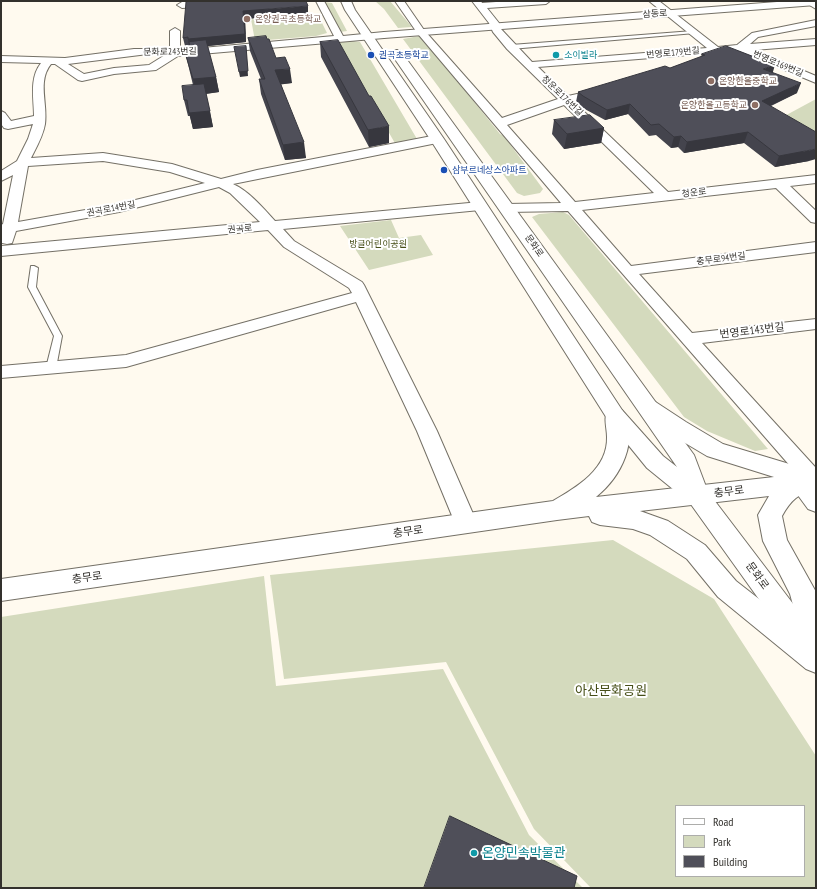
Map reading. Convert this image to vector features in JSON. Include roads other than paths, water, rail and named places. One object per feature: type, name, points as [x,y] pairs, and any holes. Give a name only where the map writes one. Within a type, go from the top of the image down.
[{"type":"main road","name":"문화로","points":[[346,1],[350,10],[376,32],[508,208],[686,461],[698,496]]},
{"type":"main road","name":"삼동로","points":[[376,32],[422,32],[668,12],[812,3]]},
{"type":"main road","name":"문화로","points":[[376,32],[437,139],[615,415],[655,462],[698,496],[816,656]]},
{"type":"main road","points":[[647,406],[678,428],[715,450],[810,482]]},
{"type":"main road","points":[[557,510],[590,490],[603,476],[613,460],[618,441],[615,415]]},
{"type":"main road","points":[[810,482],[780,498],[770,515],[775,541],[803,592],[816,638]]},
{"type":"main road","name":"충무로","points":[[1,590],[557,510],[698,496],[810,482]]},
{"type":"main road","points":[[557,510],[634,519],[659,528],[696,552],[728,589],[816,660]]},
{"type":"street","points":[[182,5],[252,1]]},
{"type":"street","points":[[320,1],[340,39]]},
{"type":"street","points":[[400,1],[422,32],[627,271],[689,339],[810,482],[816,503]]},
{"type":"street","points":[[478,3],[546,1]]},
{"type":"street","points":[[653,1],[716,50],[710,56],[682,64]]},
{"type":"street","points":[[478,3],[495,26]]},
{"type":"street","points":[[740,48],[755,35],[816,23]]},
{"type":"street","name":"청운로176번길","points":[[495,26],[496,30],[511,47],[664,196]]},
{"type":"street","points":[[2,253],[5,228],[22,164],[36,132],[39,119],[37,94],[41,70],[52,61],[82,78],[114,71],[152,68],[175,53],[175,30]]},
{"type":"street","name":"문화로243번길","points":[[2,60],[52,61],[152,52],[175,53],[340,39],[376,32]]},
{"type":"street","name":"번영로179번길","points":[[530,65],[816,42]]},
{"type":"street","name":"번영로169번길","points":[[740,48],[816,80]]},
{"type":"street","points":[[500,123],[588,94]]},
{"type":"street","points":[[1,115],[8,125],[39,119]]},
{"type":"street","points":[[220,183],[346,156],[437,139]]},
{"type":"street","points":[[1,177],[22,164],[85,157],[103,157],[172,168],[220,183],[235,190],[252,205],[289,244],[322,263],[356,286],[427,431],[466,523]]},
{"type":"street","name":"청운로","points":[[508,208],[572,207],[816,179]]},
{"type":"street","name":"권곡로14번길","points":[[5,228],[119,208],[220,183]]},
{"type":"street","points":[[778,183],[816,219]]},
{"type":"street","name":"권곡로","points":[[2,253],[480,206]]},
{"type":"street","name":"충무로94번길","points":[[627,271],[816,247]]},
{"type":"street","points":[[1,372],[126,361],[361,295]]},
{"type":"street","name":"번영로143번길","points":[[689,339],[816,324]]},
{"type":"lane","points":[[511,47],[693,32]]},
{"type":"lane","points":[[34,268],[32,287],[58,336],[51,368]]},
{"type":"place","name":"온양권곡초등학교","points":[[247,19]]},
{"type":"place","name":"권곡초등학교","points":[[371,55]]},
{"type":"place","name":"소이빌라","points":[[556,55]]},
{"type":"place","name":"온양한올중학교","points":[[711,81]]},
{"type":"place","name":"온양한올고등학교","points":[[755,105]]},
{"type":"place","name":"삼부르네상스아파트","points":[[444,170]]},
{"type":"place","name":"온양민속박물관","points":[[474,853]]},
{"type":"park label","name":"방글어린이공원","points":[[378,244]]},
{"type":"park label","name":"아산문화공원","points":[[611,691]]}]
